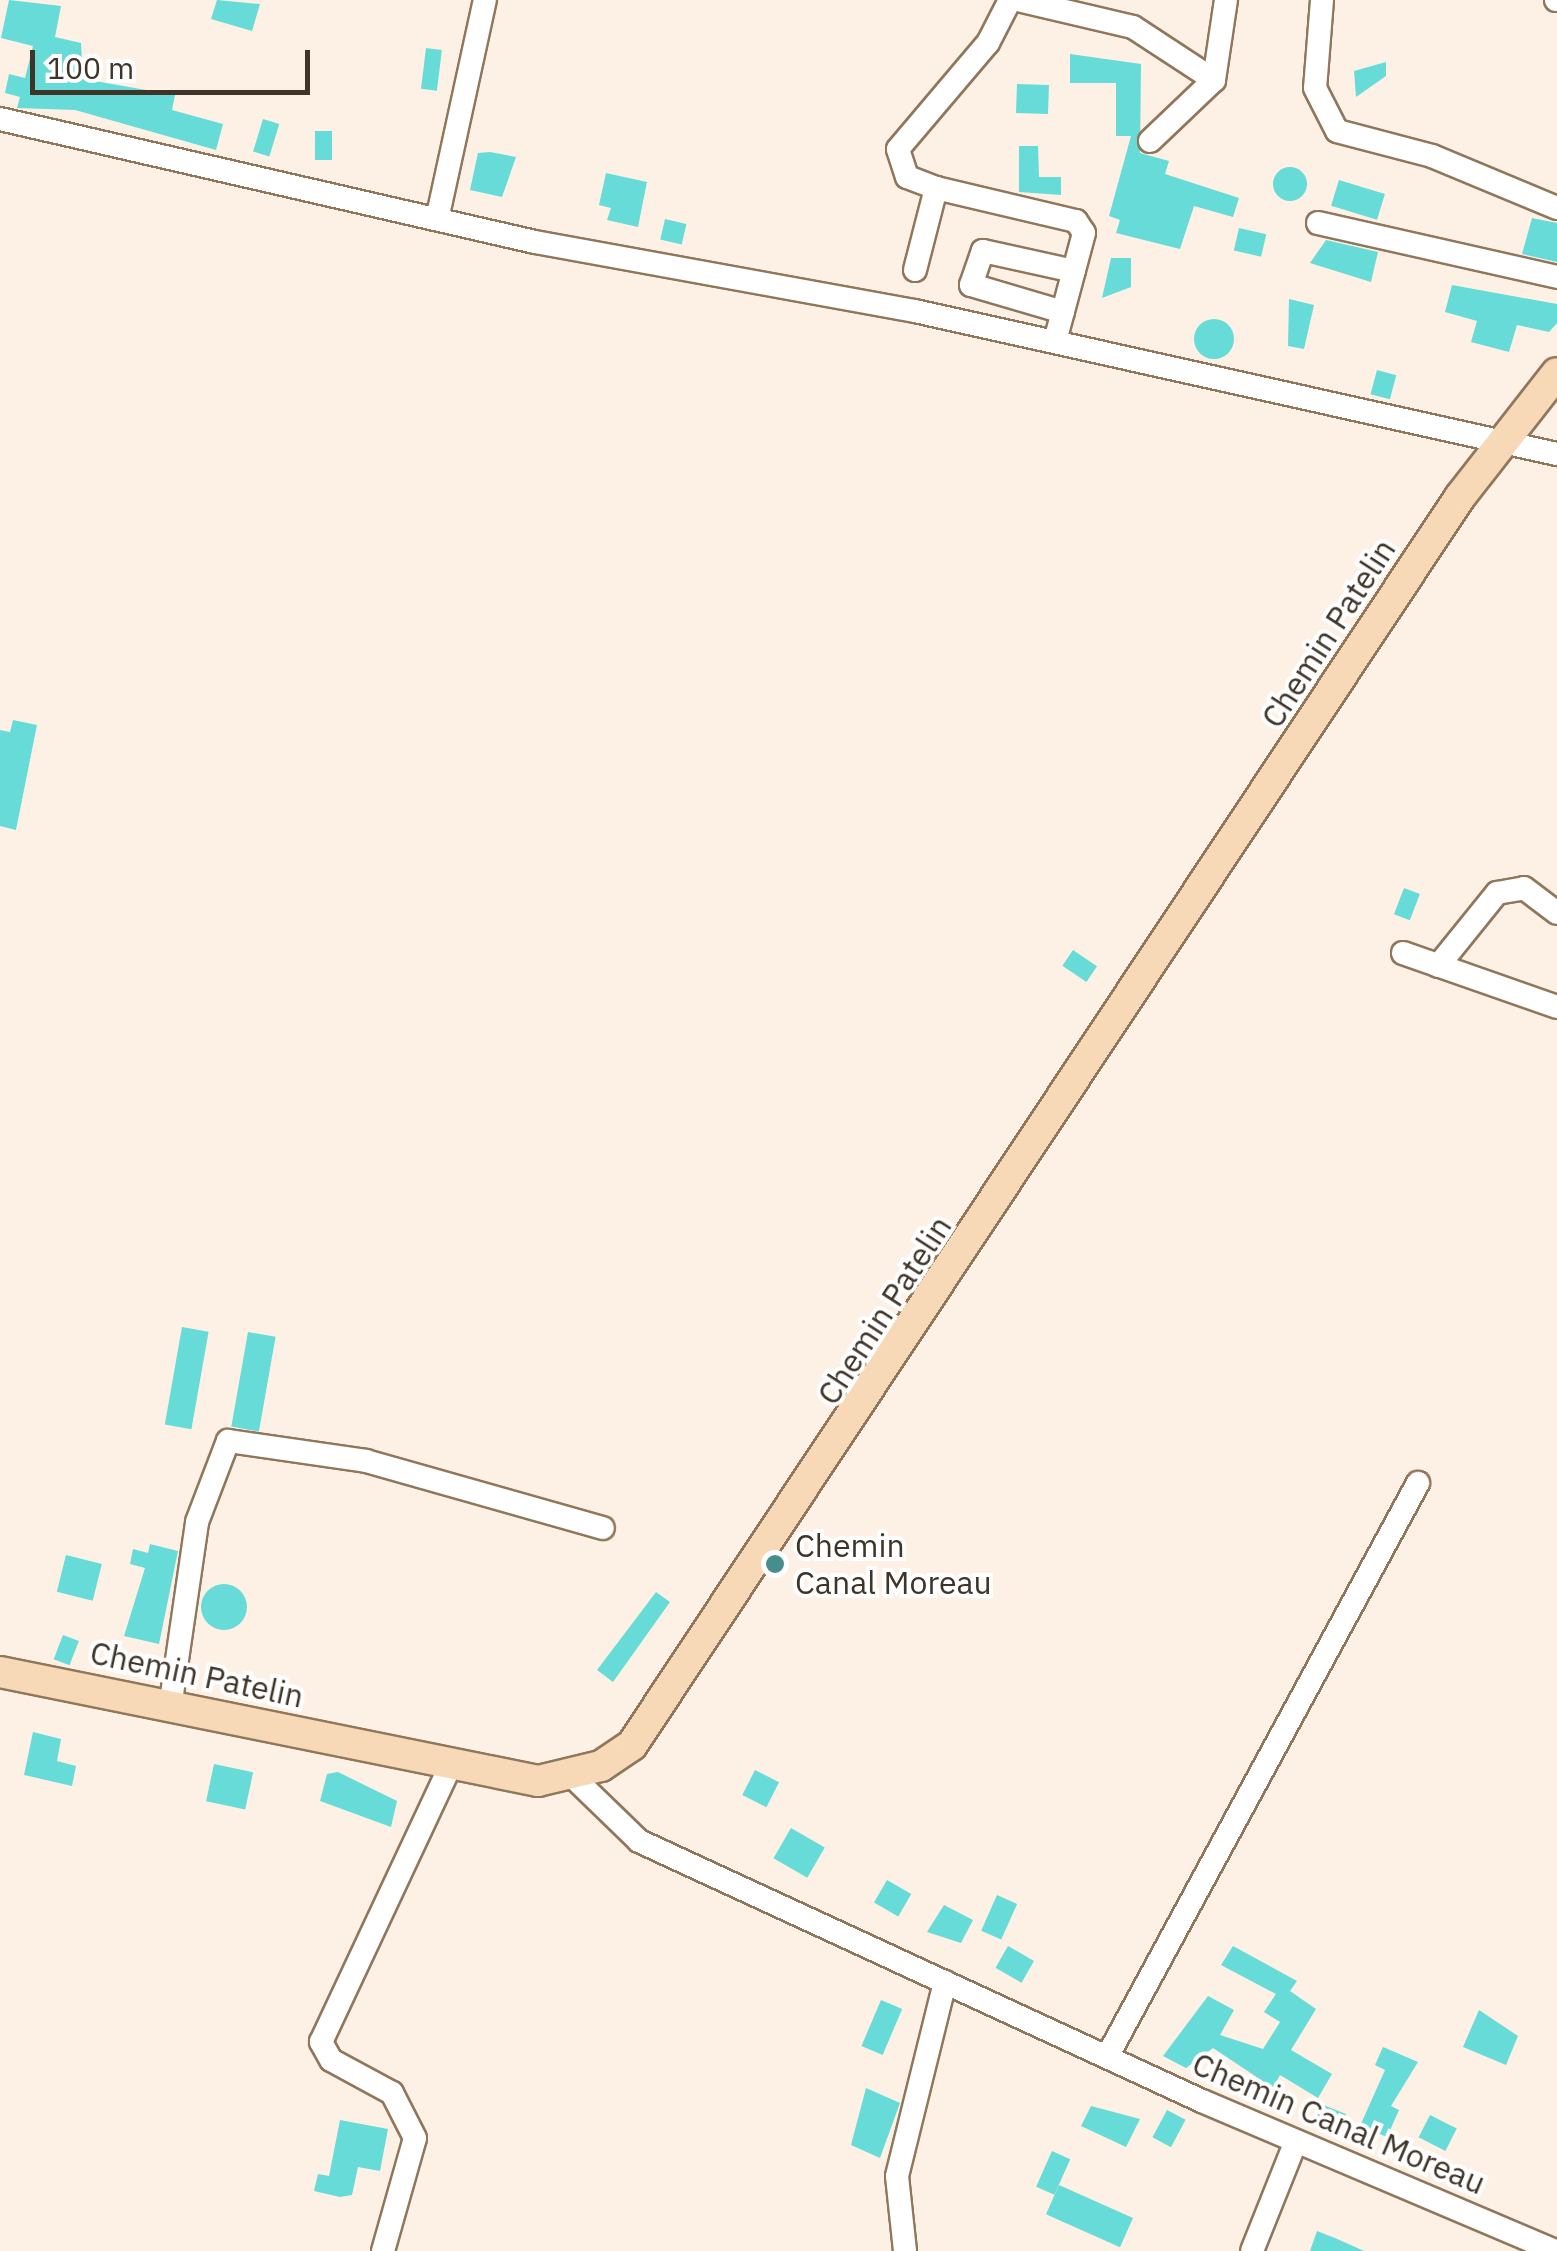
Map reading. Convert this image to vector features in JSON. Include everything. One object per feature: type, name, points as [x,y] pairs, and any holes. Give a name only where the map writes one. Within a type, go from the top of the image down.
[{"type":"main road","name":"Chemin Patelin","points":[[0,1672],[171,1702],[450,1766],[538,1781],[572,1776],[632,1746],[658,1715],[1504,436],[1557,373]]},
{"type":"street","points":[[438,215],[485,0]]},
{"type":"street","points":[[1010,0],[988,43],[898,149],[907,177],[936,188],[1081,224],[1074,271],[1055,340]]},
{"type":"street","points":[[1018,0],[1133,26],[1214,80]]},
{"type":"street","points":[[1150,140],[1214,80],[1226,0]]},
{"type":"street","points":[[1322,0],[1314,88],[1337,130],[1432,156],[1557,208]]},
{"type":"street","points":[[0,119],[438,215],[1504,436],[1557,454]]},
{"type":"street","points":[[915,270],[936,188]]},
{"type":"street","points":[[1318,223],[1557,277]]},
{"type":"street","points":[[1063,312],[971,285],[983,250],[1074,271]]},
{"type":"street","points":[[1438,966],[1497,894],[1524,888],[1557,913]]},
{"type":"street","points":[[1403,953],[1557,1008]]},
{"type":"street","points":[[171,1702],[196,1522],[228,1442],[366,1461],[603,1528]]},
{"type":"street","points":[[1107,2057],[1418,1482]]},
{"type":"street","points":[[383,2251],[415,2138],[392,2093],[323,2052],[323,2030],[450,1766]]},
{"type":"street","name":"Chemin Canal Moreau","points":[[572,1776],[639,1841],[1107,2057],[1555,2251]]},
{"type":"street","points":[[905,2251],[899,2162],[945,1982]]},
{"type":"street","points":[[1252,2251],[1296,2141]]},
{"type":"building","points":[[9,0],[61,6],[55,37],[81,43],[83,79],[175,95],[172,110],[223,124],[216,150],[75,110],[17,108],[20,97],[5,93],[9,74],[25,78],[33,46],[1,38]]},
{"type":"building","points":[[217,0],[260,4],[252,31],[211,19]]},
{"type":"building","points":[[426,48],[442,50],[437,91],[421,89]]},
{"type":"building","points":[[1070,54],[1141,64],[1140,153],[1169,161],[1165,174],[1239,198],[1233,217],[1194,206],[1180,249],[1116,233],[1120,220],[1109,216],[1131,136],[1116,136],[1116,83],[1070,83]]},
{"type":"building","points":[[1386,62],[1386,76],[1356,97],[1354,71]]},
{"type":"building","points":[[1017,84],[1049,85],[1048,114],[1016,113]]},
{"type":"building","points":[[263,119],[279,124],[269,156],[253,152]]},
{"type":"building","points":[[315,131],[332,131],[332,160],[315,160]]},
{"type":"building","points":[[1019,146],[1038,146],[1039,177],[1061,177],[1061,195],[1019,192]]},
{"type":"building","points":[[478,153],[516,157],[502,197],[470,190]]},
{"type":"building","points":[[1290,167],[1302,172],[1307,184],[1302,196],[1290,201],[1278,196],[1273,184],[1278,172]]},
{"type":"building","points":[[606,173],[647,182],[638,227],[607,220],[611,208],[599,205]]},
{"type":"building","points":[[1339,180],[1385,194],[1377,220],[1331,206]]},
{"type":"building","points":[[1532,218],[1557,223],[1557,262],[1522,254]]},
{"type":"building","points":[[665,219],[686,224],[682,244],[660,239]]},
{"type":"building","points":[[1239,228],[1266,234],[1261,257],[1234,250]]},
{"type":"building","points":[[1326,240],[1378,252],[1371,282],[1310,263]]},
{"type":"building","points":[[1111,258],[1131,258],[1131,287],[1102,298]]},
{"type":"building","points":[[1452,285],[1557,304],[1557,323],[1549,332],[1517,325],[1509,352],[1471,342],[1477,321],[1445,312]]},
{"type":"building","points":[[1289,299],[1314,305],[1304,349],[1288,346]]},
{"type":"building","points":[[1214,319],[1228,325],[1234,339],[1228,353],[1214,359],[1200,353],[1194,339],[1200,325]]},
{"type":"building","points":[[1377,370],[1396,375],[1390,399],[1371,394]]},
{"type":"building","points":[[13,720],[37,725],[16,830],[0,826],[0,730],[10,732]]},
{"type":"building","points":[[1404,888],[1420,894],[1410,920],[1394,914]]},
{"type":"building","points":[[1073,950],[1097,966],[1086,982],[1062,966]]},
{"type":"building","points":[[182,1327],[209,1332],[191,1429],[165,1424]]},
{"type":"building","points":[[248,1332],[276,1337],[259,1431],[231,1427]]},
{"type":"building","points":[[150,1544],[178,1551],[159,1644],[124,1636],[145,1568],[130,1564],[133,1549],[148,1553]]},
{"type":"building","points":[[66,1555],[102,1564],[93,1601],[57,1592]]},
{"type":"building","points":[[224,1584],[240,1591],[247,1607],[240,1623],[224,1630],[208,1623],[201,1607],[208,1591]]},
{"type":"building","points":[[656,1592],[670,1602],[613,1682],[597,1670]]},
{"type":"building","points":[[63,1635],[79,1641],[70,1665],[54,1659]]},
{"type":"building","points":[[33,1732],[61,1739],[57,1761],[76,1766],[72,1786],[24,1775]]},
{"type":"building","points":[[214,1764],[253,1772],[245,1809],[206,1801]]},
{"type":"building","points":[[755,1770],[779,1782],[766,1807],[742,1795]]},
{"type":"building","points":[[338,1772],[397,1801],[391,1827],[320,1801],[327,1774]]},
{"type":"building","points":[[791,1828],[825,1848],[807,1878],[774,1858]]},
{"type":"building","points":[[887,1880],[911,1894],[898,1917],[874,1903]]},
{"type":"building","points":[[997,1895],[1017,1904],[1001,1940],[981,1931]]},
{"type":"building","points":[[944,1905],[973,1920],[961,1943],[927,1932]]},
{"type":"building","points":[[1008,1946],[1034,1961],[1021,1983],[996,1968]]},
{"type":"building","points":[[1233,1946],[1297,1981],[1290,1991],[1316,2009],[1291,2050],[1332,2074],[1318,2098],[1280,2075],[1273,2088],[1213,2048],[1186,2068],[1163,2056],[1208,1996],[1234,2010],[1220,2035],[1263,2049],[1280,2022],[1264,2012],[1276,1994],[1221,1965]]},
{"type":"building","points":[[881,2000],[902,2009],[883,2055],[861,2046]]},
{"type":"building","points":[[1479,2010],[1518,2036],[1506,2065],[1463,2047]]},
{"type":"building","points":[[1383,2047],[1418,2062],[1391,2106],[1399,2110],[1387,2137],[1360,2126],[1385,2070],[1375,2065]]},
{"type":"building","points":[[866,2088],[900,2103],[880,2158],[851,2145]]},
{"type":"building","points":[[1321,2104],[1346,2114],[1338,2134],[1313,2123]]},
{"type":"building","points":[[1091,2106],[1140,2119],[1126,2147],[1081,2126]]},
{"type":"building","points":[[1167,2110],[1186,2120],[1171,2147],[1152,2137]]},
{"type":"building","points":[[1430,2115],[1457,2129],[1445,2151],[1419,2137]]},
{"type":"building","points":[[340,2120],[388,2129],[380,2171],[358,2167],[352,2195],[340,2197],[314,2191],[318,2174],[329,2176]]},
{"type":"building","points":[[1052,2151],[1070,2159],[1054,2195],[1036,2187]]},
{"type":"building","points":[[1059,2185],[1133,2218],[1120,2247],[1046,2214]]},
{"type":"building","points":[[1317,2231],[1335,2238],[1364,2251],[1310,2251]]},
{"type":"place","name":"Chemin Canal Moreau","points":[[775,1564]]}]
